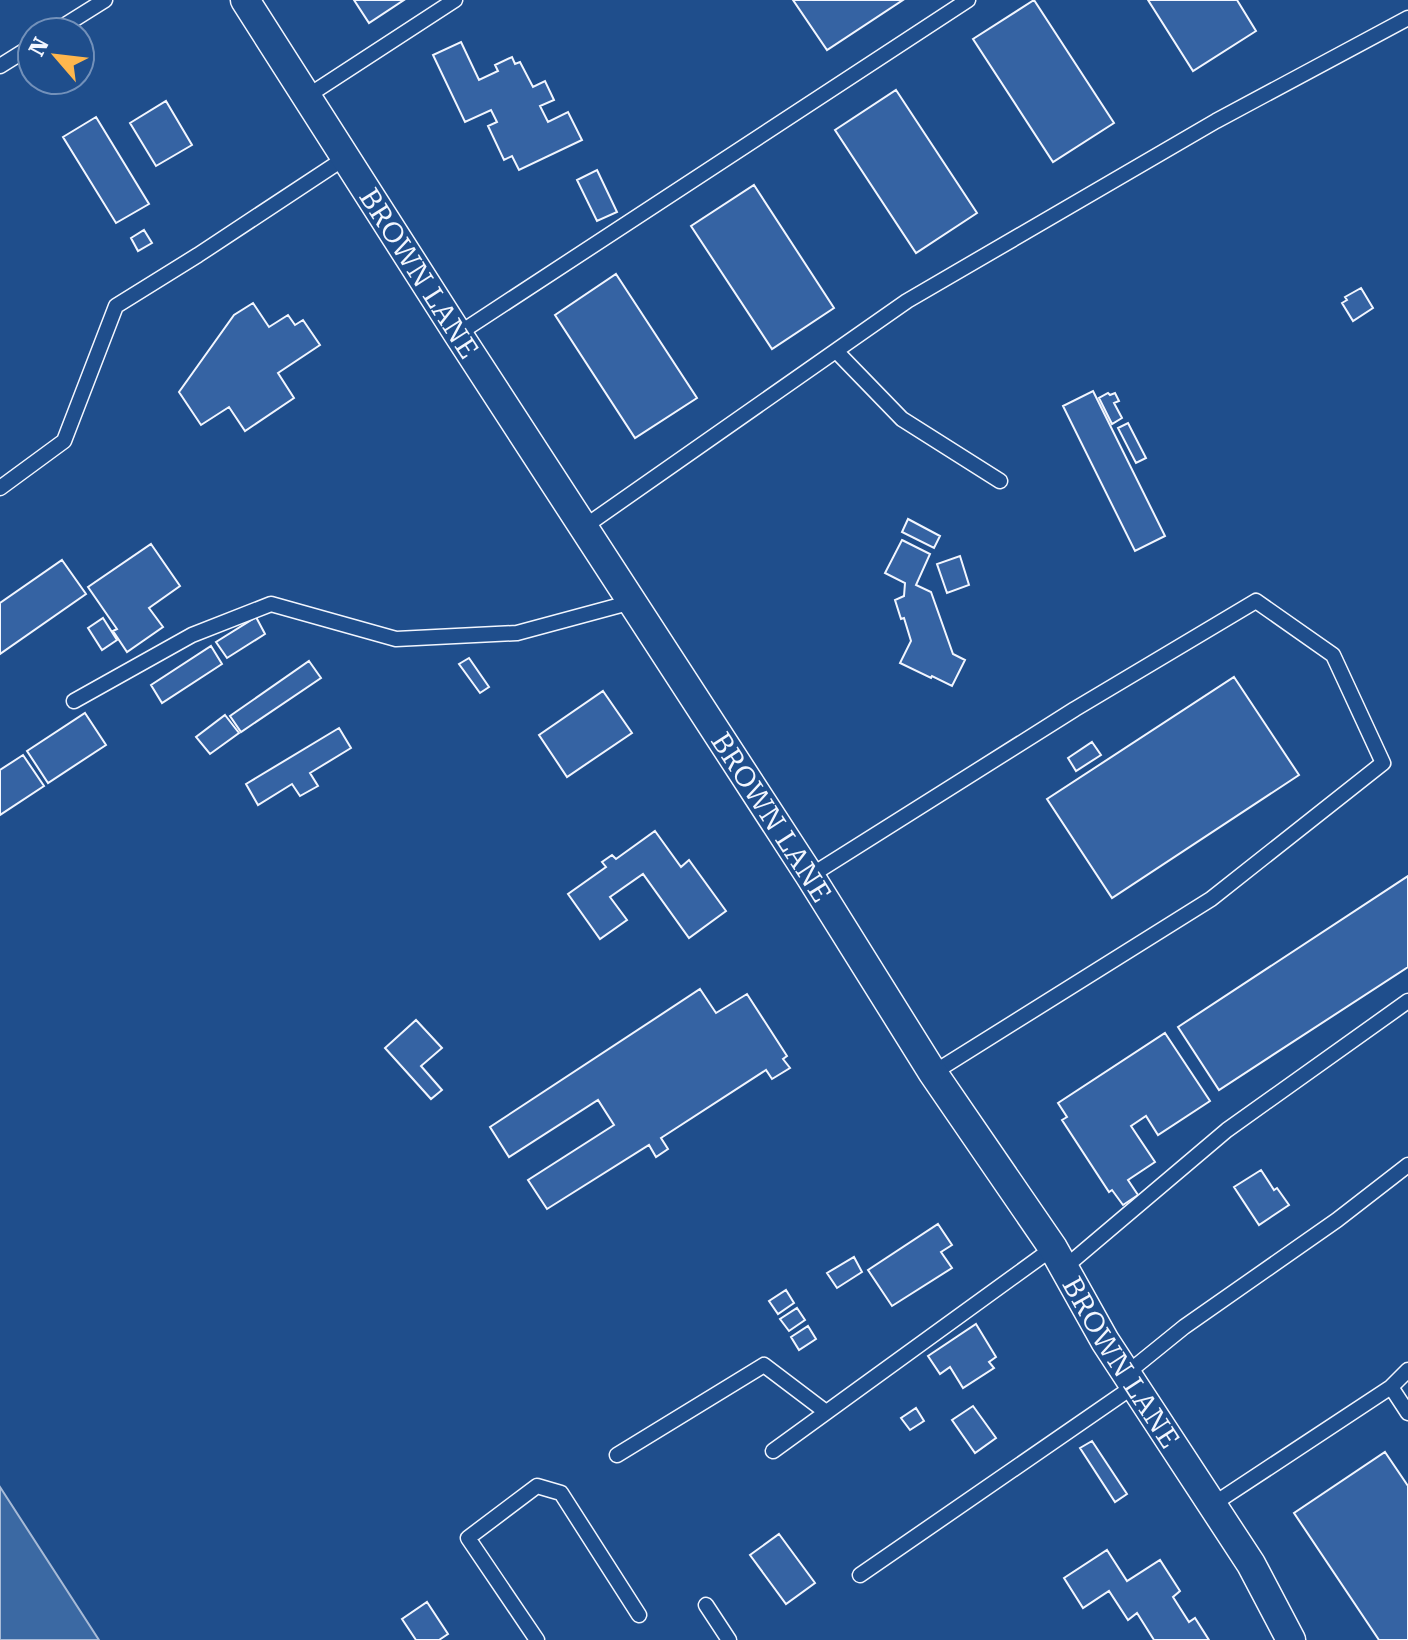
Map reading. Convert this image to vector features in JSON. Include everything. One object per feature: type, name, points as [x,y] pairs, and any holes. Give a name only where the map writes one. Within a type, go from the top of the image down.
[{"type":"street","name":"BROWN LANE","points":[[245,0],[810,876],[933,1073],[1059,1258],[1105,1341],[1251,1564],[1291,1640]]},
{"type":"lane","points":[[80,16],[105,0]]},
{"type":"lane","points":[[306,97],[455,0]]},
{"type":"lane","points":[[458,334],[968,0]]},
{"type":"lane","points":[[584,527],[921,293],[1216,121],[1408,18]]},
{"type":"lane","points":[[0,488],[64,441],[116,306],[345,158]]},
{"type":"lane","points":[[837,352],[902,419],[1000,481]]},
{"type":"lane","points":[[810,876],[1075,709],[1256,601],[1333,655],[1383,763],[1211,899],[933,1073]]},
{"type":"lane","points":[[74,701],[192,635],[271,604],[396,639],[517,633],[632,602]]},
{"type":"lane","points":[[773,1451],[826,1412],[1059,1258],[1227,1130],[1408,1001]]},
{"type":"lane","points":[[860,1575],[1130,1380],[1184,1327],[1337,1220],[1408,1165]]},
{"type":"lane","points":[[617,1455],[764,1365],[826,1412]]},
{"type":"lane","points":[[1212,1505],[1391,1387],[1408,1370]]},
{"type":"lane","points":[[1391,1387],[1408,1413]]},
{"type":"lane","points":[[537,1640],[468,1538],[537,1486],[561,1493],[639,1615]]},
{"type":"lane","points":[[706,1605],[729,1640]]},
{"type":"water","points":[[0,1487],[99,1640],[0,1640]]},
{"type":"building","points":[[354,0],[404,0],[369,23]]},
{"type":"building","points":[[793,0],[903,0],[827,50]]},
{"type":"building","points":[[1034,0],[1114,123],[1053,162],[973,39]]},
{"type":"building","points":[[1148,0],[1237,0],[1256,31],[1193,71]]},
{"type":"building","points":[[461,42],[479,80],[498,71],[495,65],[512,57],[515,64],[520,62],[533,87],[545,81],[554,100],[540,106],[548,122],[568,112],[582,140],[519,170],[512,156],[504,160],[488,126],[497,122],[491,110],[465,122],[433,55]]},
{"type":"building","points":[[896,90],[977,213],[916,253],[835,130]]},
{"type":"building","points":[[166,101],[192,145],[156,166],[130,123]]},
{"type":"building","points":[[96,117],[149,204],[116,223],[63,137]]},
{"type":"building","points":[[597,170],[617,212],[597,221],[577,180]]},
{"type":"building","points":[[754,185],[834,308],[772,349],[691,226]]},
{"type":"building","points":[[144,230],[152,243],[138,251],[131,238]]},
{"type":"building","points":[[616,274],[697,398],[635,438],[555,315]]},
{"type":"building","points":[[1361,288],[1373,308],[1353,321],[1342,303],[1347,300],[1345,297]]},
{"type":"building","points":[[253,303],[269,327],[288,315],[295,325],[303,320],[320,345],[278,373],[294,398],[245,431],[229,407],[201,425],[179,392],[234,315]]},
{"type":"building","points":[[1093,391],[1165,536],[1135,551],[1063,406]]},
{"type":"building","points":[[1115,393],[1119,401],[1114,403],[1122,418],[1112,424],[1099,398]]},
{"type":"building","points":[[1128,423],[1146,458],[1136,463],[1118,428]]},
{"type":"building","points":[[908,519],[940,536],[934,548],[902,532]]},
{"type":"building","points":[[902,540],[930,554],[916,585],[931,592],[953,654],[965,660],[952,686],[900,663],[911,641],[895,600],[904,596],[905,583],[885,573]]},
{"type":"building","points":[[151,544],[180,586],[149,608],[163,627],[127,652],[113,631],[117,629],[88,587]]},
{"type":"building","points":[[960,556],[969,585],[947,593],[937,564]]},
{"type":"building","points":[[62,560],[86,594],[0,654],[0,603]]},
{"type":"building","points":[[256,617],[265,634],[227,658],[216,642]]},
{"type":"building","points":[[103,618],[117,640],[102,650],[88,628]]},
{"type":"building","points":[[211,646],[222,664],[162,703],[151,685]]},
{"type":"building","points":[[469,658],[489,687],[480,693],[459,664]]},
{"type":"building","points":[[309,661],[321,678],[241,732],[230,716]]},
{"type":"building","points":[[1234,677],[1299,775],[1112,898],[1047,799]]},
{"type":"building","points":[[603,691],[632,733],[567,777],[539,735]]},
{"type":"building","points":[[85,713],[106,745],[48,783],[27,751]]},
{"type":"building","points":[[225,715],[239,733],[210,754],[196,737]]},
{"type":"building","points":[[339,728],[351,748],[310,773],[318,786],[300,796],[292,784],[258,805],[246,784]]},
{"type":"building","points":[[1092,742],[1101,755],[1076,771],[1068,758]]},
{"type":"building","points":[[23,755],[44,786],[0,815],[0,770]]},
{"type":"building","points":[[655,831],[681,867],[689,860],[726,911],[689,938],[643,874],[610,897],[627,920],[600,939],[568,894],[606,867],[602,862],[612,855],[616,859]]},
{"type":"building","points":[[1408,876],[1408,967],[1219,1090],[1178,1027]]},
{"type":"building","points":[[700,989],[716,1013],[747,994],[787,1056],[783,1059],[790,1068],[772,1079],[766,1070],[661,1138],[668,1149],[656,1157],[649,1145],[547,1209],[528,1180],[614,1125],[598,1100],[509,1157],[490,1127]]},
{"type":"building","points":[[416,1020],[442,1048],[421,1066],[442,1090],[431,1099],[385,1048]]},
{"type":"building","points":[[1165,1033],[1210,1101],[1158,1135],[1146,1116],[1131,1126],[1155,1162],[1128,1180],[1138,1195],[1123,1205],[1112,1190],[1109,1192],[1062,1120],[1067,1117],[1058,1103]]},
{"type":"building","points":[[1261,1170],[1289,1205],[1259,1225],[1234,1187]]},
{"type":"building","points":[[938,1224],[952,1245],[941,1252],[952,1268],[892,1306],[868,1270]]},
{"type":"building","points":[[854,1257],[862,1272],[837,1288],[827,1273]]},
{"type":"building","points":[[786,1290],[794,1303],[778,1314],[769,1301]]},
{"type":"building","points":[[797,1308],[805,1320],[789,1331],[780,1319]]},
{"type":"building","points":[[976,1324],[996,1357],[989,1362],[994,1368],[963,1388],[950,1367],[940,1374],[928,1356]]},
{"type":"building","points":[[808,1326],[816,1339],[799,1350],[791,1337]]},
{"type":"building","points":[[973,1406],[996,1438],[975,1453],[952,1420]]},
{"type":"building","points":[[916,1408],[924,1421],[910,1430],[901,1418]]},
{"type":"building","points":[[1092,1441],[1127,1494],[1115,1502],[1080,1448]]},
{"type":"building","points":[[1385,1452],[1408,1486],[1408,1640],[1379,1640],[1294,1513]]},
{"type":"building","points":[[779,1534],[815,1583],[786,1604],[750,1555]]},
{"type":"building","points":[[1107,1550],[1127,1581],[1160,1560],[1180,1591],[1173,1597],[1189,1622],[1195,1618],[1209,1640],[1154,1640],[1137,1613],[1128,1620],[1109,1591],[1083,1608],[1064,1578]]},
{"type":"building","points":[[427,1602],[448,1634],[439,1640],[416,1640],[402,1619]]}]
